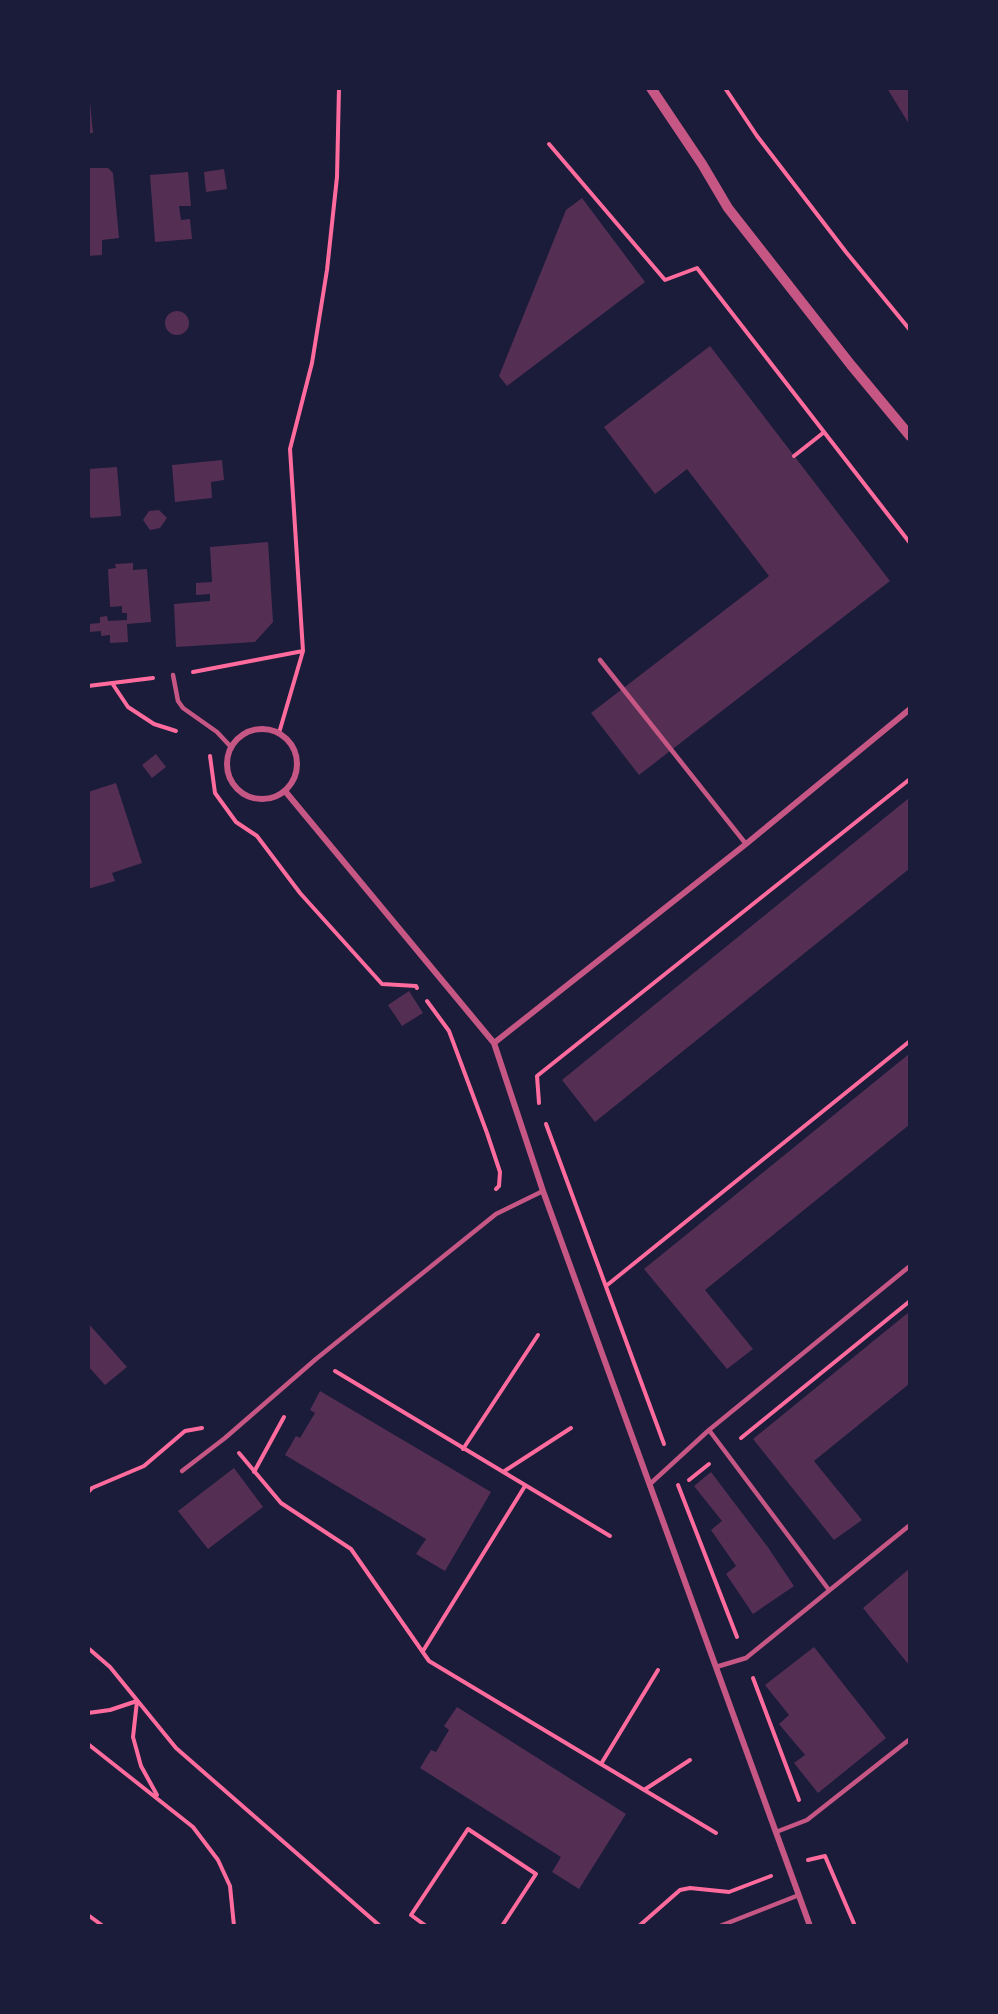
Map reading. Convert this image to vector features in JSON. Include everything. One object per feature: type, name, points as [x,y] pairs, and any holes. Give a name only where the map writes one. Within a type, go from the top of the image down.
[{"type":"street","points":[[651,88],[702,164],[728,208],[909,436]]},
{"type":"street","points":[[494,1043],[746,844],[909,709]]},
{"type":"street","points":[[266,729],[279,734],[290,743],[296,755],[297,769],[292,782],[285,791],[271,799],[257,800],[244,795],[233,786],[227,774],[226,760],[231,747],[240,736],[252,730],[266,729]]},
{"type":"street","points":[[285,791],[494,1043],[543,1191],[810,1926]]},
{"type":"lane","points":[[600,660],[746,844]]},
{"type":"lane","points":[[173,675],[178,701],[183,708],[218,732],[231,747]]},
{"type":"lane","points":[[182,1471],[496,1214],[543,1191]]},
{"type":"lane","points":[[650,1484],[709,1431],[909,1266]]},
{"type":"lane","points":[[709,1431],[829,1590]]},
{"type":"lane","points":[[716,1667],[746,1658],[909,1525]]},
{"type":"lane","points":[[776,1832],[807,1820],[909,1739]]},
{"type":"lane","points":[[720,1926],[799,1895]]},
{"type":"path","points":[[279,734],[303,651],[290,448],[312,363],[327,270],[337,177],[339,88]]},
{"type":"path","points":[[725,88],[757,136],[909,330]]},
{"type":"path","points":[[549,144],[665,280],[697,268],[909,543]]},
{"type":"path","points":[[794,456],[823,433]]},
{"type":"path","points":[[88,686],[173,675],[303,651]]},
{"type":"path","points":[[112,683],[128,707],[154,724],[181,732]]},
{"type":"path","points":[[210,751],[214,793],[236,822],[256,836],[300,892],[382,984],[416,986],[449,1031],[500,1172],[499,1186],[494,1192]]},
{"type":"path","points":[[540,1108],[537,1076],[909,779]]},
{"type":"path","points":[[606,1286],[909,1041]]},
{"type":"path","points":[[546,1122],[679,1488],[807,1820]]},
{"type":"path","points":[[679,1488],[909,1301]]},
{"type":"path","points":[[463,1449],[538,1335]]},
{"type":"path","points":[[316,1359],[610,1536]]},
{"type":"path","points":[[88,1492],[92,1488],[144,1466],[186,1431],[206,1428]]},
{"type":"path","points":[[503,1472],[572,1428]]},
{"type":"path","points":[[225,1438],[281,1503],[351,1550],[429,1661],[716,1833]]},
{"type":"path","points":[[423,1651],[525,1486]]},
{"type":"path","points":[[88,1648],[110,1667],[176,1748],[380,1926]]},
{"type":"path","points":[[601,1764],[658,1670]]},
{"type":"path","points":[[88,1713],[110,1710],[137,1701]]},
{"type":"path","points":[[137,1701],[133,1737],[141,1766],[159,1798]]},
{"type":"path","points":[[88,1744],[193,1827],[218,1860],[230,1887],[234,1926]]},
{"type":"path","points":[[644,1790],[690,1760]]},
{"type":"path","points":[[426,1926],[411,1915],[468,1828],[536,1874],[502,1926]]},
{"type":"path","points":[[811,1858],[825,1856],[855,1926]]},
{"type":"path","points":[[639,1926],[680,1890],[690,1888],[729,1892],[761,1881]]},
{"type":"path","points":[[88,1915],[103,1926]]},
{"type":"building","points":[[887,88],[909,88],[909,124]]},
{"type":"building","points":[[88,102],[90,102],[93,133],[88,133]]},
{"type":"building","points":[[88,168],[108,168],[113,173],[119,238],[102,240],[102,255],[88,256]]},
{"type":"building","points":[[224,169],[227,189],[206,192],[204,172]]},
{"type":"building","points":[[188,172],[191,206],[179,206],[181,220],[190,219],[192,239],[155,242],[150,175]]},
{"type":"building","points":[[582,198],[645,282],[507,386],[499,376],[566,210]]},
{"type":"building","points":[[177,311],[186,314],[189,323],[186,332],[177,335],[168,332],[165,323],[168,314]]},
{"type":"building","points":[[710,346],[890,581],[639,775],[591,713],[769,576],[687,469],[655,494],[604,427]]},
{"type":"building","points":[[222,460],[224,480],[211,482],[212,498],[175,502],[172,465]]},
{"type":"building","points":[[117,467],[121,516],[91,518],[88,512],[88,469]]},
{"type":"building","points":[[159,510],[167,518],[160,528],[150,530],[143,520],[149,511]]},
{"type":"building","points":[[268,542],[273,622],[255,642],[176,647],[174,604],[210,601],[210,594],[196,595],[196,583],[212,582],[210,547]]},
{"type":"building","points":[[133,563],[133,570],[147,569],[151,622],[127,624],[128,642],[110,643],[110,635],[101,636],[101,631],[90,632],[89,624],[100,623],[100,617],[107,616],[108,621],[127,620],[127,613],[122,613],[122,606],[110,607],[108,569],[116,568],[115,564]]},
{"type":"building","points":[[156,754],[166,767],[152,778],[142,765]]},
{"type":"building","points":[[116,783],[142,863],[112,873],[115,881],[88,889],[88,792]]},
{"type":"building","points":[[909,798],[909,869],[595,1122],[562,1080]]},
{"type":"building","points":[[409,991],[423,1013],[402,1026],[388,1005]]},
{"type":"building","points":[[909,1054],[909,1125],[705,1290],[753,1349],[727,1369],[644,1269]]},
{"type":"building","points":[[909,1312],[909,1384],[814,1461],[862,1520],[834,1540],[753,1439]]},
{"type":"building","points":[[88,1323],[127,1367],[105,1385],[88,1366]]},
{"type":"building","points":[[320,1391],[491,1492],[445,1571],[416,1554],[426,1539],[285,1455],[296,1436],[300,1438],[315,1413],[310,1410]]},
{"type":"building","points":[[234,1468],[263,1507],[208,1549],[178,1511]]},
{"type":"building","points":[[711,1472],[794,1586],[753,1614],[726,1574],[736,1566],[711,1530],[722,1521],[694,1486]]},
{"type":"building","points":[[909,1569],[909,1665],[863,1608]]},
{"type":"building","points":[[814,1647],[886,1738],[818,1793],[794,1763],[805,1755],[779,1724],[789,1715],[765,1685]]},
{"type":"building","points":[[457,1707],[626,1814],[579,1889],[552,1872],[561,1857],[420,1768],[431,1750],[436,1752],[449,1730],[444,1726]]}]
